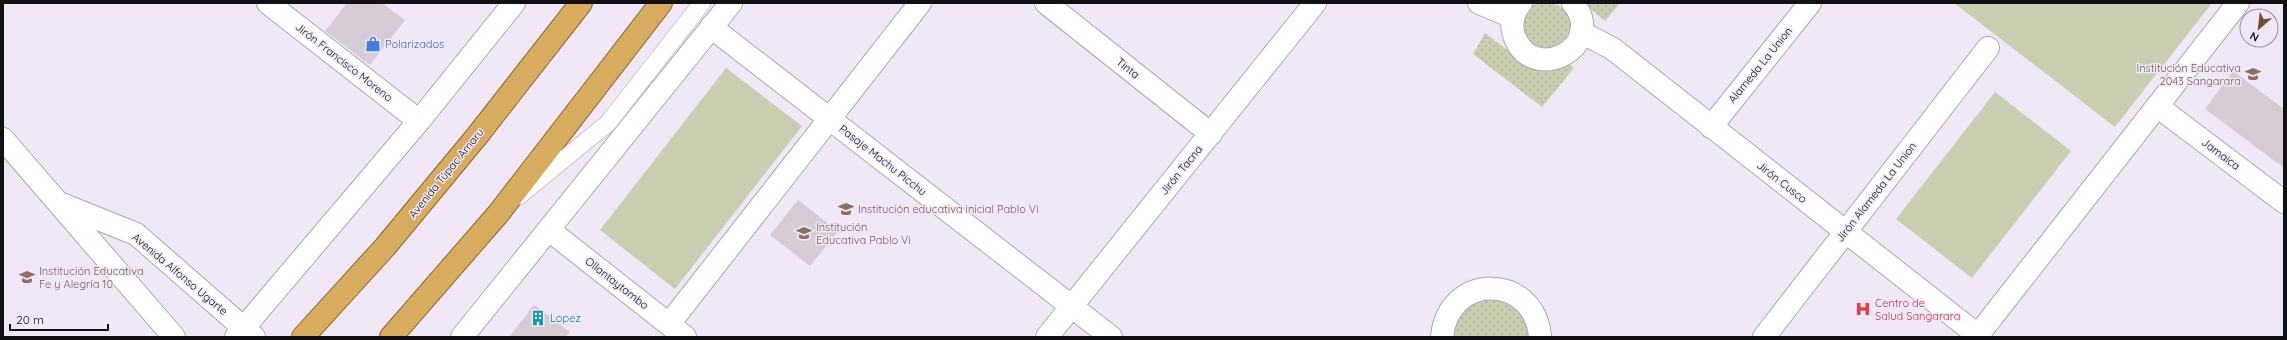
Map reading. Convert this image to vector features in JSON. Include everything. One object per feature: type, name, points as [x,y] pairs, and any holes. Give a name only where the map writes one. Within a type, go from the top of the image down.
[{"type":"highway","name":"Avenida Túpac Amaru","points":[[303,337],[385,247],[476,136],[581,3]]},
{"type":"highway","points":[[392,337],[498,214],[661,3]]},
{"type":"street","name":"Jirón Francisco Moreno","points":[[268,3],[419,120]]},
{"type":"street","points":[[245,334],[514,3]]},
{"type":"street","points":[[462,337],[730,3]]},
{"type":"street","points":[[677,331],[830,119],[920,3]]},
{"type":"street","name":"Tinta","points":[[1046,3],[1211,134]]},
{"type":"street","name":"Jirón Tacna","points":[[1047,337],[1315,3]]},
{"type":"street","points":[[1479,3],[1517,10],[1514,33],[1521,48],[1529,55],[1540,59],[1551,60],[1562,57],[1578,43],[1582,20],[1573,3]]},
{"type":"street","name":"Alameda La Union","points":[[1711,127],[1810,3]]},
{"type":"street","points":[[1979,336],[2238,3]]},
{"type":"street","name":"Pasaje Machu Picchu","points":[[711,27],[1111,337]]},
{"type":"street","name":"Jirón Cusco","points":[[1581,32],[1613,49],[1979,336]]},
{"type":"street","name":"Jirón Alameda La Union","points":[[1764,337],[1988,48]]},
{"type":"street","name":"Jamaica","points":[[2157,106],[2284,202]]},
{"type":"street","name":"Avenida Alfonso Ugarte","points":[[3,139],[174,337]]},
{"type":"street","name":"Avenida Alfonso Ugarte","points":[[56,202],[136,234],[245,334]]},
{"type":"street","name":"Ollantaytambo","points":[[549,230],[677,331]]},
{"type":"street","points":[[1442,337],[1443,324],[1450,310],[1461,298],[1475,290],[1491,288],[1507,290],[1521,298],[1532,310],[1539,325],[1540,337]]},
{"type":"lane","points":[[498,214],[608,123],[702,3]]},
{"type":"green space","points":[[1537,3],[1554,4],[1564,9],[1570,26],[1570,32],[1565,43],[1560,46],[1541,50],[1524,38],[1524,18],[1528,10]]},
{"type":"green space","points":[[1584,3],[1620,3],[1605,21]]},
{"type":"green space","points":[[1954,3],[2212,3],[2115,127]]},
{"type":"green space","points":[[1485,33],[1519,59],[1566,63],[1574,68],[1542,107],[1473,54]]},
{"type":"green space","points":[[726,68],[802,126],[675,289],[600,230]]},
{"type":"green space","points":[[1995,92],[2071,151],[1972,278],[1896,219]]},
{"type":"green space","points":[[1493,298],[1507,303],[1518,311],[1525,322],[1528,337],[1453,337],[1457,320],[1465,309],[1470,305]]},
{"type":"building","points":[[347,3],[382,3],[405,20],[370,65],[325,31]]},
{"type":"building","points":[[2233,71],[2284,109],[2284,168],[2205,109]]},
{"type":"building","name":"Institución Educativa Pablo Vi","points":[[798,200],[838,231],[810,266],[770,235]]},
{"type":"building","name":"Lopez","points":[[534,305],[570,332],[566,337],[509,337]]},
{"type":"place","name":"Polarizados","points":[[373,44]]},
{"type":"place","name":"Institución Educativa 2043 Sangarara","points":[[2253,74]]},
{"type":"place","name":"Institución educativa inicial Pablo Vi","points":[[846,209]]},
{"type":"place","name":"Institución Educativa Pablo Vi","points":[[804,233]]},
{"type":"place","name":"Institución Educativa Fe y Alegría 10","points":[[27,277]]},
{"type":"place","name":"Centro de Salud Sangarara","points":[[1863,309]]},
{"type":"place","name":"Lopez","points":[[538,318]]}]
